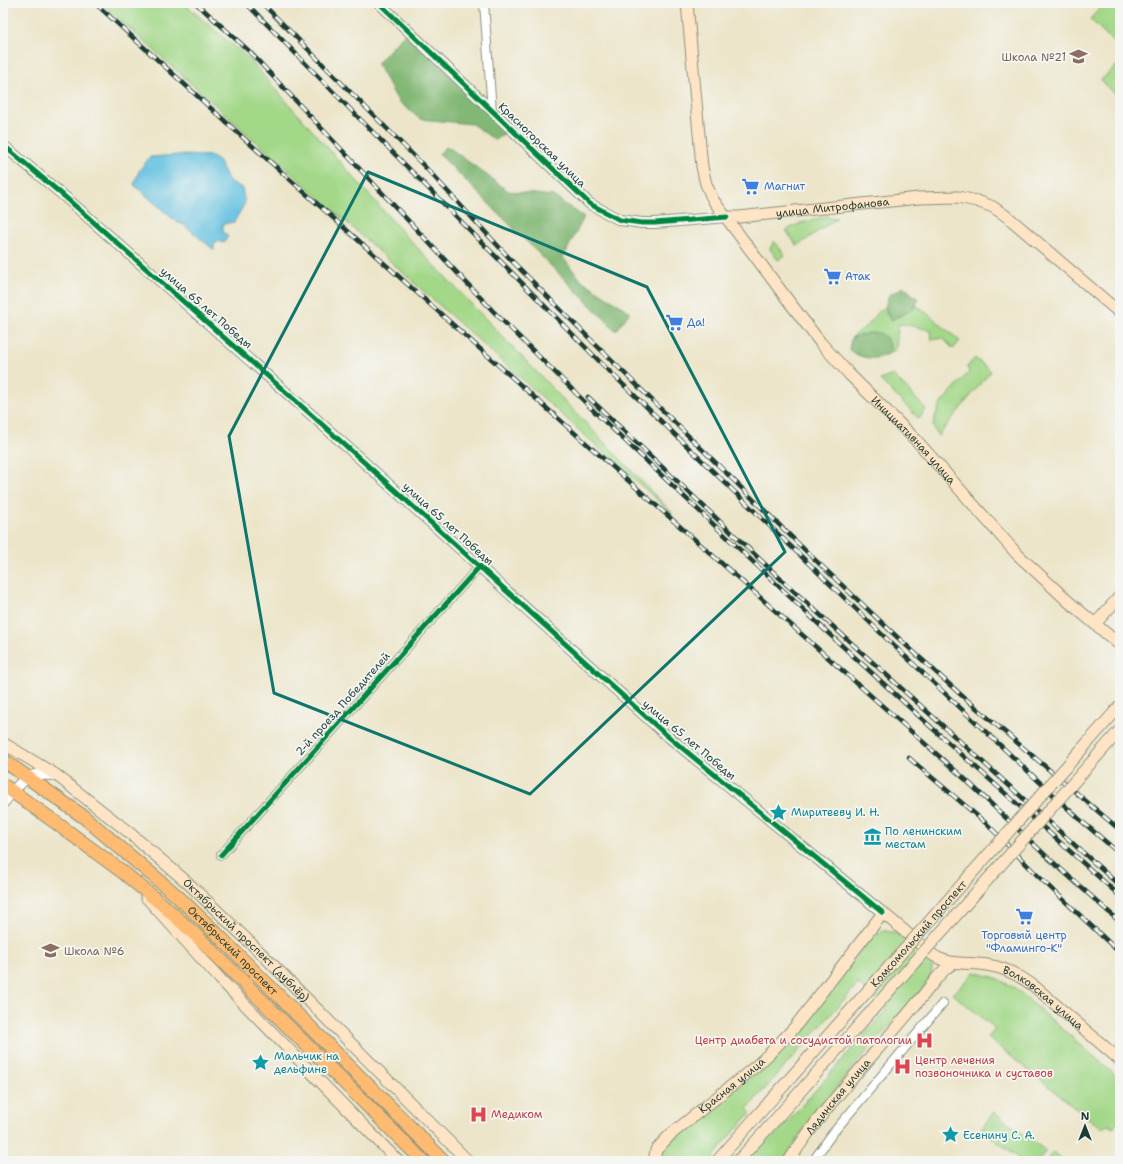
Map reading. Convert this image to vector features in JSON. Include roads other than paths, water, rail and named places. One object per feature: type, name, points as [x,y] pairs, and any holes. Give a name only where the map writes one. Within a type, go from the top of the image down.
[{"type":"main road","points":[[687,3],[702,168],[706,184],[713,200],[727,217]]},
{"type":"main road","name":"улица Митрофанова","points":[[727,217],[919,198],[958,197],[977,201],[993,207],[1009,218],[1120,313]]},
{"type":"main road","name":"Инициативная улица","points":[[727,217],[820,342],[849,374],[917,441],[1018,554],[1070,603],[1120,644]]},
{"type":"main road","points":[[1095,624],[1120,596]]},
{"type":"main road","name":"Комсомольский проспект","points":[[717,1161],[1120,706]]},
{"type":"main road","name":"Комсомольский проспект","points":[[738,1161],[1120,730]]},
{"type":"main road","name":"Октябрьский проспект (дублёр)","points":[[3,743],[56,775],[126,830],[188,883],[276,968],[468,1161]]},
{"type":"main road","name":"Октябрьский проспект","points":[[3,760],[84,817],[176,896],[215,932],[444,1161]]},
{"type":"main road","name":"Октябрьский проспект","points":[[8,788],[124,873],[166,907],[423,1161]]},
{"type":"main road","points":[[124,873],[220,979],[398,1161]]},
{"type":"main road","name":"Волковская улица","points":[[883,913],[937,958],[954,963],[990,965],[1007,970],[1022,977],[1120,1060]]},
{"type":"main road","name":"Красная улица","points":[[654,1161],[656,1150],[670,1135],[756,1066],[782,1042],[883,913]]},
{"type":"main road","name":"Лядинская улица","points":[[790,1161],[803,1139],[822,1114],[936,979],[944,970],[954,963]]},
{"type":"street","name":"Красногорская улица","points":[[378,3],[590,204],[620,220],[655,223],[727,217]]},
{"type":"street","points":[[484,3],[492,111]]},
{"type":"street","name":"улица 65 лет Победы","points":[[3,145],[75,206],[338,438],[664,733],[883,913]]},
{"type":"street","name":"2-й проезд Победителей","points":[[221,855],[480,566]]},
{"type":"street","points":[[3,803],[8,788],[28,778],[42,774],[56,775]]},
{"type":"street","name":"Лядинская улица","points":[[813,1161],[832,1134],[868,1090],[943,1003]]},
{"type":"water","points":[[179,155],[211,156],[220,163],[229,181],[242,188],[245,203],[234,222],[223,224],[223,232],[228,236],[224,243],[218,241],[214,243],[214,250],[184,225],[174,220],[134,185],[139,171],[150,157]]},
{"type":"railway","points":[[95,3],[248,142],[966,780],[1045,855],[1120,922]]},
{"type":"railway","points":[[196,3],[249,51],[493,311],[598,415],[826,631],[1120,896]]},
{"type":"railway","points":[[246,3],[603,365],[890,642],[1078,818],[1120,854]]},
{"type":"railway","points":[[262,3],[425,167],[513,262],[810,555],[960,694],[1120,830]]},
{"type":"railway","points":[[588,397],[786,584],[1120,886]]},
{"type":"railway","points":[[909,758],[988,825],[1035,873],[1120,953]]},
{"type":"place","name":"Школа №21","points":[[1079,57]]},
{"type":"place","name":"Магнит","points":[[751,186]]},
{"type":"place","name":"Атак","points":[[832,276]]},
{"type":"place","name":"Да!","points":[[674,322]]},
{"type":"place","name":"Миритееву И. Н.","points":[[778,812]]},
{"type":"place","name":"По ленинским местам","points":[[872,837]]},
{"type":"place","name":"Торговый центр \"Фламинго-К\"","points":[[1024,917]]},
{"type":"place","name":"Школа №6","points":[[51,951]]},
{"type":"place","name":"Центр диабета и сосудистой патологии","points":[[925,1040]]},
{"type":"place","name":"Мальчик на дельфине","points":[[261,1062]]},
{"type":"place","name":"Центр лечения позвоночника и суставов","points":[[902,1066]]},
{"type":"place","name":"Медиком","points":[[478,1114]]},
{"type":"place","name":"Есенину С. А.","points":[[950,1135]]}]
